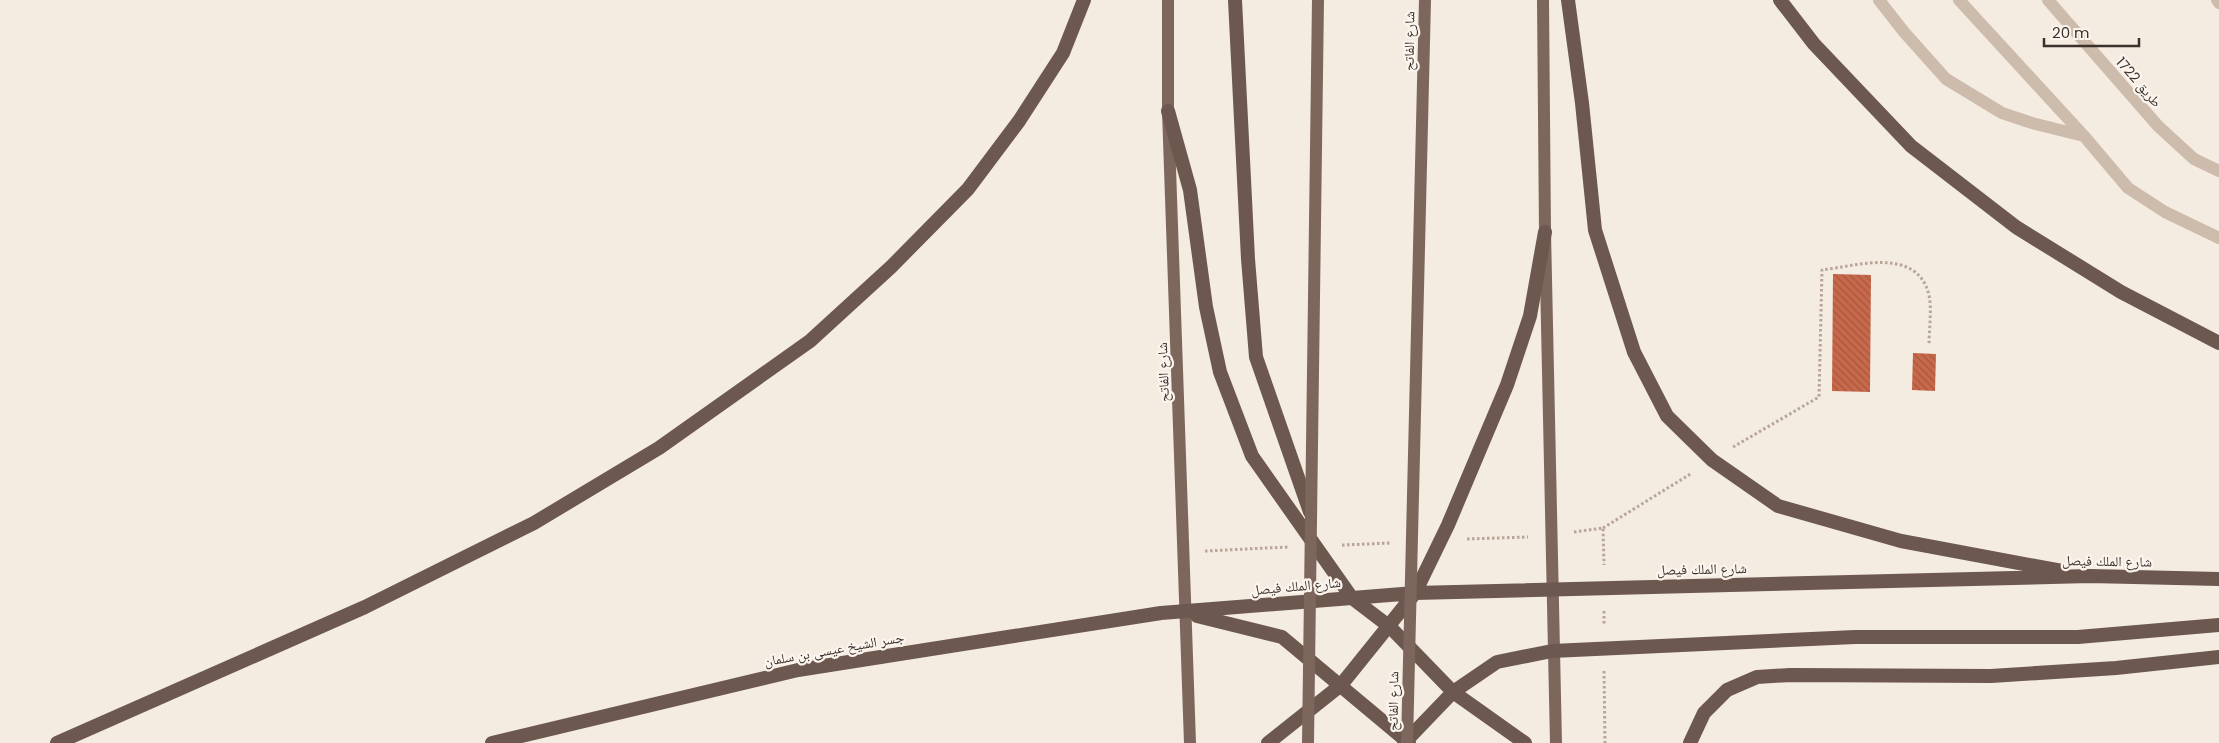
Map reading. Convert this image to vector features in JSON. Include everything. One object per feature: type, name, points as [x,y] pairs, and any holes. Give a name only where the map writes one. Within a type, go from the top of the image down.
[{"type":"highway","points":[[57,743],[365,607],[534,523],[659,448],[810,341],[891,267],[968,189],[1019,121],[1063,53],[1084,0]]},
{"type":"highway","points":[[1235,0],[1248,259],[1256,357],[1328,563]]},
{"type":"highway","points":[[1568,0],[1582,103],[1595,230],[1634,352],[1667,416],[1712,460],[1778,506],[1902,541],[2090,576]]},
{"type":"highway","points":[[1780,0],[1814,44],[1911,146],[2016,227],[2122,292],[2219,343]]},
{"type":"highway","points":[[1168,111],[1190,190],[1206,307],[1220,372],[1252,456],[1352,598],[1390,627],[1453,692],[1525,743]]},
{"type":"highway","points":[[1268,743],[1341,685],[1390,627],[1415,593],[1448,524],[1507,385],[1530,316],[1545,232]]},
{"type":"highway","name":"شارع الملك فيصل","points":[[1186,613],[1415,593],[2090,576],[2219,579]]},
{"type":"highway","name":"جسر الشيخ عيسى بن سلمان","points":[[492,743],[798,670],[1161,613],[1186,613]]},
{"type":"highway","points":[[1186,613],[1282,637],[1406,742],[1453,692],[1497,662],[1552,651],[1855,636],[2078,637],[2219,625]]},
{"type":"highway","points":[[1690,743],[1704,713],[1727,690],[1757,677],[1790,674],[2001,676],[2116,668],[2219,657]]},
{"type":"main road","name":"شارع الفاتح","points":[[1168,0],[1168,111],[1190,743]]},
{"type":"main road","points":[[1308,743],[1318,0]]},
{"type":"main road","name":"شارع الفاتح","points":[[1406,742],[1425,0]]},
{"type":"main road","points":[[1543,0],[1552,651],[1556,743]]},
{"type":"street","points":[[1879,0],[1904,32],[1946,78],[2002,113],[2032,123],[2084,136]]},
{"type":"street","points":[[1959,0],[2084,136],[2128,188],[2165,212],[2219,238]]},
{"type":"street","name":"طريق 1722","points":[[2048,0],[2158,126],[2194,159],[2219,171]]},
{"type":"path","points":[[1603,528],[1712,460],[1819,397],[1822,270],[1877,262],[1893,262],[1913,272],[1923,282],[1929,296],[1929,345]]},
{"type":"building","points":[[1833,274],[1871,275],[1870,392],[1832,391]]},
{"type":"building","points":[[1913,353],[1936,354],[1935,391],[1912,390]]}]
